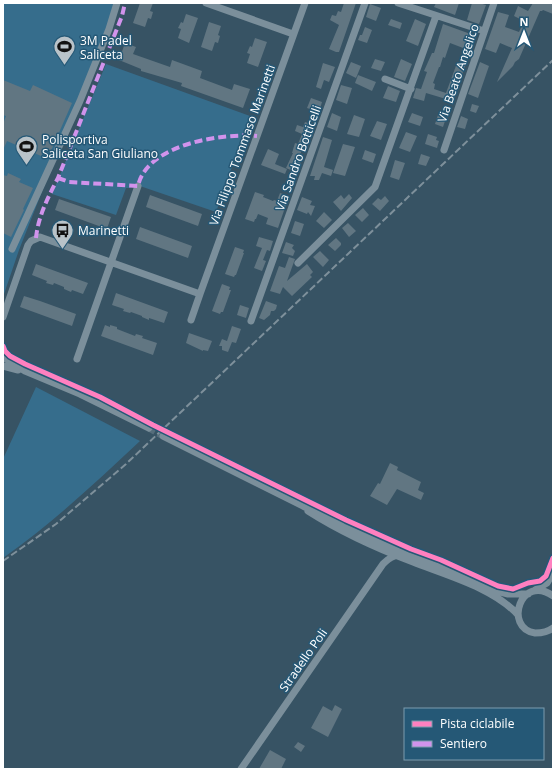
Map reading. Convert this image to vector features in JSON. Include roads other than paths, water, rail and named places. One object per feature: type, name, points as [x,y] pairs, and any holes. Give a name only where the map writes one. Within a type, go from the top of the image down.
[{"type":"street","points":[[12,249],[80,102],[109,29],[117,3]]},
{"type":"street","points":[[206,3],[293,34]]},
{"type":"street","name":"Via Filippo Tommaso Marinetti","points":[[191,320],[305,3]]},
{"type":"street","name":"Via Sandro Botticelli","points":[[251,321],[365,3]]},
{"type":"street","points":[[398,3],[484,31]]},
{"type":"street","name":"Via Beato Angelico","points":[[444,150],[494,3]]},
{"type":"street","points":[[298,263],[375,187],[436,16]]},
{"type":"street","points":[[384,79],[411,89]]},
{"type":"street","points":[[77,358],[138,186]]},
{"type":"street","points":[[3,317],[28,245],[31,241],[40,237],[44,237],[200,294]]},
{"type":"street","points":[[3,358],[25,371],[80,394],[149,428]]},
{"type":"street","points":[[3,366],[25,371]]},
{"type":"street","points":[[163,436],[305,507],[308,507],[394,548],[460,574],[497,591],[508,594],[530,593],[541,590],[549,592],[553,596]]},
{"type":"street","points":[[305,507],[306,510],[331,526],[363,541],[472,585],[511,607],[518,615],[522,625],[532,632],[542,633],[552,630]]},
{"type":"street","points":[[344,525],[346,529],[362,538],[363,541]]},
{"type":"street","points":[[377,547],[381,552],[383,564]]},
{"type":"street","points":[[396,555],[401,554],[426,563],[430,562]]},
{"type":"street","name":"Stradello Poli","points":[[241,769],[383,564],[396,555]]},
{"type":"street","points":[[518,615],[520,603],[530,593],[547,583],[553,573]]},
{"type":"tunnel","points":[[149,428],[163,436]]},
{"type":"railway","points":[[3,561],[56,524],[126,464],[553,60]]},
{"type":"place","name":"3M Padel Saliceta","points":[[64,66]]},
{"type":"place","name":"Polisportiva Saliceta San Giuliano","points":[[27,166]]},
{"type":"place","name":"Marinetti","points":[[63,250]]}]
